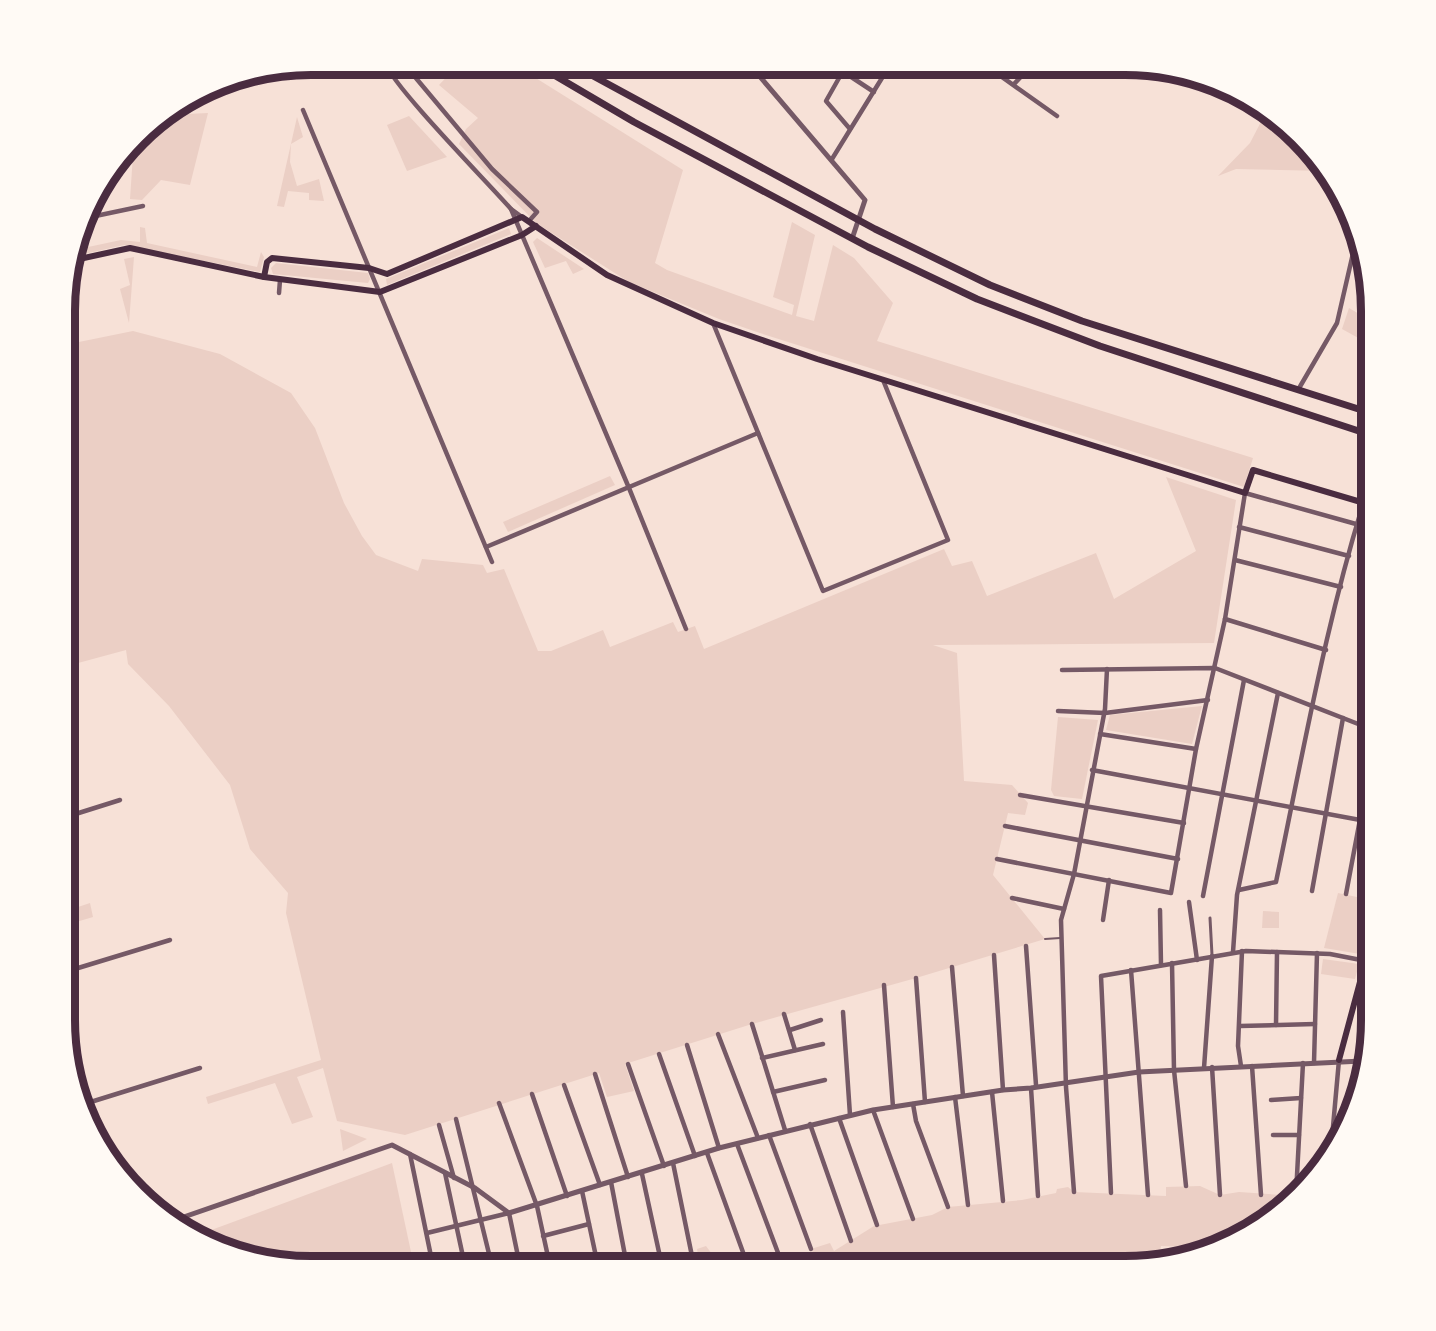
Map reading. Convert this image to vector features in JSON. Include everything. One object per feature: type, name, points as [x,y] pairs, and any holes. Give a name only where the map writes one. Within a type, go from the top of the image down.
[{"type":"highway","points":[[554,75],[634,122],[925,276],[1037,324],[1361,432]]},
{"type":"highway","points":[[591,75],[934,260],[1027,300],[1102,327],[1361,410]]},
{"type":"main road","points":[[264,277],[267,262],[272,258],[369,268],[387,274],[519,219],[529,221],[607,275],[713,324],[883,380],[1245,493],[1253,470],[1361,502]]},
{"type":"main road","points":[[81,258],[126,248],[264,277],[380,292],[522,235],[536,226]]},
{"type":"main road","points":[[1339,1060],[1361,979]]},
{"type":"street","points":[[395,75],[519,219],[522,235],[686,629]]},
{"type":"street","points":[[414,75],[492,169],[537,212],[529,221]]},
{"type":"street","points":[[759,75],[832,159],[864,200],[852,239]]},
{"type":"street","points":[[841,75],[826,101],[850,129]]},
{"type":"street","points":[[849,75],[874,92]]},
{"type":"street","points":[[832,159],[884,75]]},
{"type":"street","points":[[1000,75],[1057,116]]},
{"type":"street","points":[[1014,84],[1023,75]]},
{"type":"street","points":[[303,110],[492,562]]},
{"type":"street","points":[[95,216],[143,206]]},
{"type":"street","points":[[1298,390],[1337,323],[1353,252]]},
{"type":"street","points":[[279,293],[280,279]]},
{"type":"street","points":[[713,324],[823,591],[948,540],[883,380]]},
{"type":"street","points":[[486,548],[758,433]]},
{"type":"street","points":[[997,859],[1171,893],[1196,749],[1225,619],[1245,493],[1356,524]]},
{"type":"street","points":[[1239,890],[1276,882],[1312,705],[1361,509]]},
{"type":"street","points":[[1239,527],[1348,556]]},
{"type":"street","points":[[1235,560],[1341,587]]},
{"type":"street","points":[[1225,619],[1326,650]]},
{"type":"street","points":[[1062,670],[1215,668],[1361,725]]},
{"type":"street","points":[[1074,1192],[1066,1087],[1068,1081],[1060,938],[1104,713],[1107,669]]},
{"type":"street","points":[[1203,896],[1244,680]]},
{"type":"street","points":[[1233,952],[1239,890],[1278,693]]},
{"type":"street","points":[[1058,711],[1104,713],[1208,700]]},
{"type":"street","points":[[1312,891],[1343,718]]},
{"type":"street","points":[[1100,734],[1196,749]]},
{"type":"street","points":[[1092,770],[1360,821]]},
{"type":"street","points":[[1020,795],[1184,823]]},
{"type":"street","points":[[75,813],[120,801]]},
{"type":"street","points":[[1346,894],[1361,816]]},
{"type":"street","points":[[1005,826],[1178,859]]},
{"type":"street","points":[[1103,920],[1109,880]]},
{"type":"street","points":[[1012,898],[1064,909]]},
{"type":"street","points":[[1189,902],[1197,960]]},
{"type":"street","points":[[1160,910],[1161,965]]},
{"type":"street","points":[[1204,1068],[1212,956],[1210,918]]},
{"type":"street","points":[[75,969],[170,940]]},
{"type":"street","points":[[1026,945],[1038,1196]]},
{"type":"street","points":[[1241,1066],[1238,1046],[1242,951]]},
{"type":"street","points":[[1111,1193],[1101,976],[1242,951],[1317,953],[1361,960]]},
{"type":"street","points":[[1276,1025],[1277,952]]},
{"type":"street","points":[[1314,1063],[1317,953]]},
{"type":"street","points":[[994,955],[1003,1089]]},
{"type":"street","points":[[1172,963],[1174,1070],[1186,1186]]},
{"type":"street","points":[[952,967],[963,1096]]},
{"type":"street","points":[[1131,970],[1148,1195]]},
{"type":"street","points":[[916,978],[925,1102]]},
{"type":"street","points":[[884,985],[893,1107]]},
{"type":"street","points":[[843,1012],[850,1115]]},
{"type":"street","points":[[784,1014],[795,1050]]},
{"type":"street","points":[[790,1030],[821,1020]]},
{"type":"street","points":[[752,1024],[785,1130]]},
{"type":"street","points":[[1240,1026],[1315,1024]]},
{"type":"street","points":[[718,1034],[758,1138]]},
{"type":"street","points":[[687,1044],[719,1149]]},
{"type":"street","points":[[762,1058],[823,1044]]},
{"type":"street","points":[[659,1054],[695,1156]]},
{"type":"street","points":[[1333,1132],[1339,1060]]},
{"type":"street","points":[[427,1233],[537,1206],[785,1130],[873,1110],[1003,1089],[1139,1072],[1357,1061]]},
{"type":"street","points":[[1297,1182],[1303,1063]]},
{"type":"street","points":[[628,1064],[664,1166]]},
{"type":"street","points":[[1252,1066],[1261,1195]]},
{"type":"street","points":[[1212,1067],[1220,1195]]},
{"type":"street","points":[[90,1103],[200,1068]]},
{"type":"street","points":[[595,1074],[628,1177]]},
{"type":"street","points":[[773,1092],[825,1080]]},
{"type":"street","points":[[564,1085],[600,1185]]},
{"type":"street","points":[[992,1092],[1004,1202]]},
{"type":"street","points":[[532,1094],[567,1196]]},
{"type":"street","points":[[955,1097],[968,1205]]},
{"type":"street","points":[[1271,1100],[1301,1098]]},
{"type":"street","points":[[499,1104],[537,1206],[548,1256]]},
{"type":"street","points":[[913,1104],[948,1207]]},
{"type":"street","points":[[873,1110],[913,1219]]},
{"type":"street","points":[[839,1118],[877,1225]]},
{"type":"street","points":[[456,1119],[475,1188],[490,1256]]},
{"type":"street","points":[[810,1124],[851,1241]]},
{"type":"street","points":[[439,1125],[454,1178]]},
{"type":"street","points":[[769,1135],[812,1249]]},
{"type":"street","points":[[1273,1135],[1299,1135]]},
{"type":"street","points":[[737,1144],[779,1256]]},
{"type":"street","points":[[182,1217],[392,1145],[475,1188],[509,1213],[518,1256]]},
{"type":"street","points":[[706,1153],[743,1256]]},
{"type":"street","points":[[410,1154],[431,1256]]},
{"type":"street","points":[[673,1163],[692,1256]]},
{"type":"street","points":[[444,1173],[463,1256]]},
{"type":"street","points":[[642,1173],[660,1256]]},
{"type":"street","points":[[610,1182],[625,1256]]},
{"type":"street","points":[[582,1191],[596,1256]]},
{"type":"street","points":[[543,1236],[589,1224]]},
{"type":"lane","points":[[1045,939],[1060,938]]},
{"type":"shaded area","points":[[448,75],[531,75],[683,170],[655,263],[667,270],[792,315],[794,305],[773,297],[792,222],[815,235],[796,316],[814,321],[833,245],[854,258],[893,303],[877,341],[1253,458],[1244,487],[760,333],[719,319],[629,282],[536,223],[459,144],[466,129],[478,118],[439,85]]},
{"type":"shaded area","points":[[208,113],[190,185],[161,180],[142,200],[130,199],[133,156],[152,136],[156,137],[156,133],[181,114]]},
{"type":"shaded area","points":[[409,116],[447,157],[407,171],[387,125]]},
{"type":"shaded area","points":[[297,117],[303,137],[291,144],[290,162],[297,186],[319,179],[324,201],[309,200],[309,193],[288,191],[284,207],[277,206]]},
{"type":"shaded area","points":[[1262,119],[1292,144],[1315,171],[1236,169],[1218,176],[1250,143]]},
{"type":"shaded area","points":[[140,227],[145,228],[147,243],[257,267],[261,252],[264,257],[260,272],[124,245],[82,254],[84,248],[121,240],[140,242]]},
{"type":"shaded area","points":[[509,228],[511,234],[387,285],[386,279]]},
{"type":"shaded area","points":[[537,238],[584,269],[573,274],[566,261],[545,268],[533,242]]},
{"type":"shaded area","points":[[134,257],[129,323],[120,289],[130,285],[124,259]]},
{"type":"shaded area","points":[[276,263],[368,273],[370,279],[368,283],[273,274],[271,268]]},
{"type":"shaded area","points":[[1349,308],[1361,315],[1361,339],[1342,329]]},
{"type":"shaded area","points":[[133,331],[220,354],[291,393],[315,428],[344,503],[362,536],[376,555],[418,571],[422,559],[483,565],[487,573],[504,569],[538,651],[551,651],[603,630],[610,647],[673,622],[678,632],[695,626],[704,649],[944,549],[952,566],[972,561],[987,596],[1096,553],[1114,599],[1196,551],[1166,477],[1236,500],[1214,643],[933,645],[957,653],[964,781],[1012,785],[1028,803],[1025,815],[1008,813],[993,875],[1045,939],[752,1024],[625,1064],[634,1091],[607,1097],[599,1073],[405,1135],[337,1121],[323,1068],[297,1077],[313,1117],[292,1124],[275,1083],[208,1104],[206,1097],[321,1060],[286,913],[288,893],[250,849],[230,785],[169,706],[128,664],[126,650],[75,664],[75,343]]},
{"type":"shaded area","points":[[610,476],[615,485],[508,532],[503,522]]},
{"type":"shaded area","points":[[1202,706],[1192,744],[1106,730],[1110,715]]},
{"type":"shaded area","points":[[1058,717],[1098,720],[1082,799],[1054,796],[1051,790]]},
{"type":"shaded area","points":[[1338,893],[1361,898],[1360,954],[1324,948]]},
{"type":"shaded area","points":[[90,903],[93,917],[75,922],[75,908]]},
{"type":"shaded area","points":[[1263,911],[1279,912],[1279,928],[1262,928]]},
{"type":"shaded area","points":[[1323,959],[1359,964],[1355,979],[1321,974]]},
{"type":"shaded area","points":[[340,1129],[367,1139],[343,1151]]},
{"type":"shaded area","points":[[392,1163],[412,1256],[280,1254],[250,1248],[207,1232]]},
{"type":"shaded area","points":[[1200,1186],[1220,1195],[1239,1192],[1283,1195],[1256,1216],[1229,1232],[1189,1247],[1161,1246],[1160,1253],[1156,1254],[1125,1256],[815,1256],[811,1249],[830,1243],[834,1251],[874,1226],[932,1215],[948,1207],[1022,1200],[1056,1193],[1057,1189],[1068,1187],[1074,1192],[1166,1196],[1166,1187]]},
{"type":"shaded area","points":[[706,1246],[714,1256],[698,1256],[697,1249]]}]
